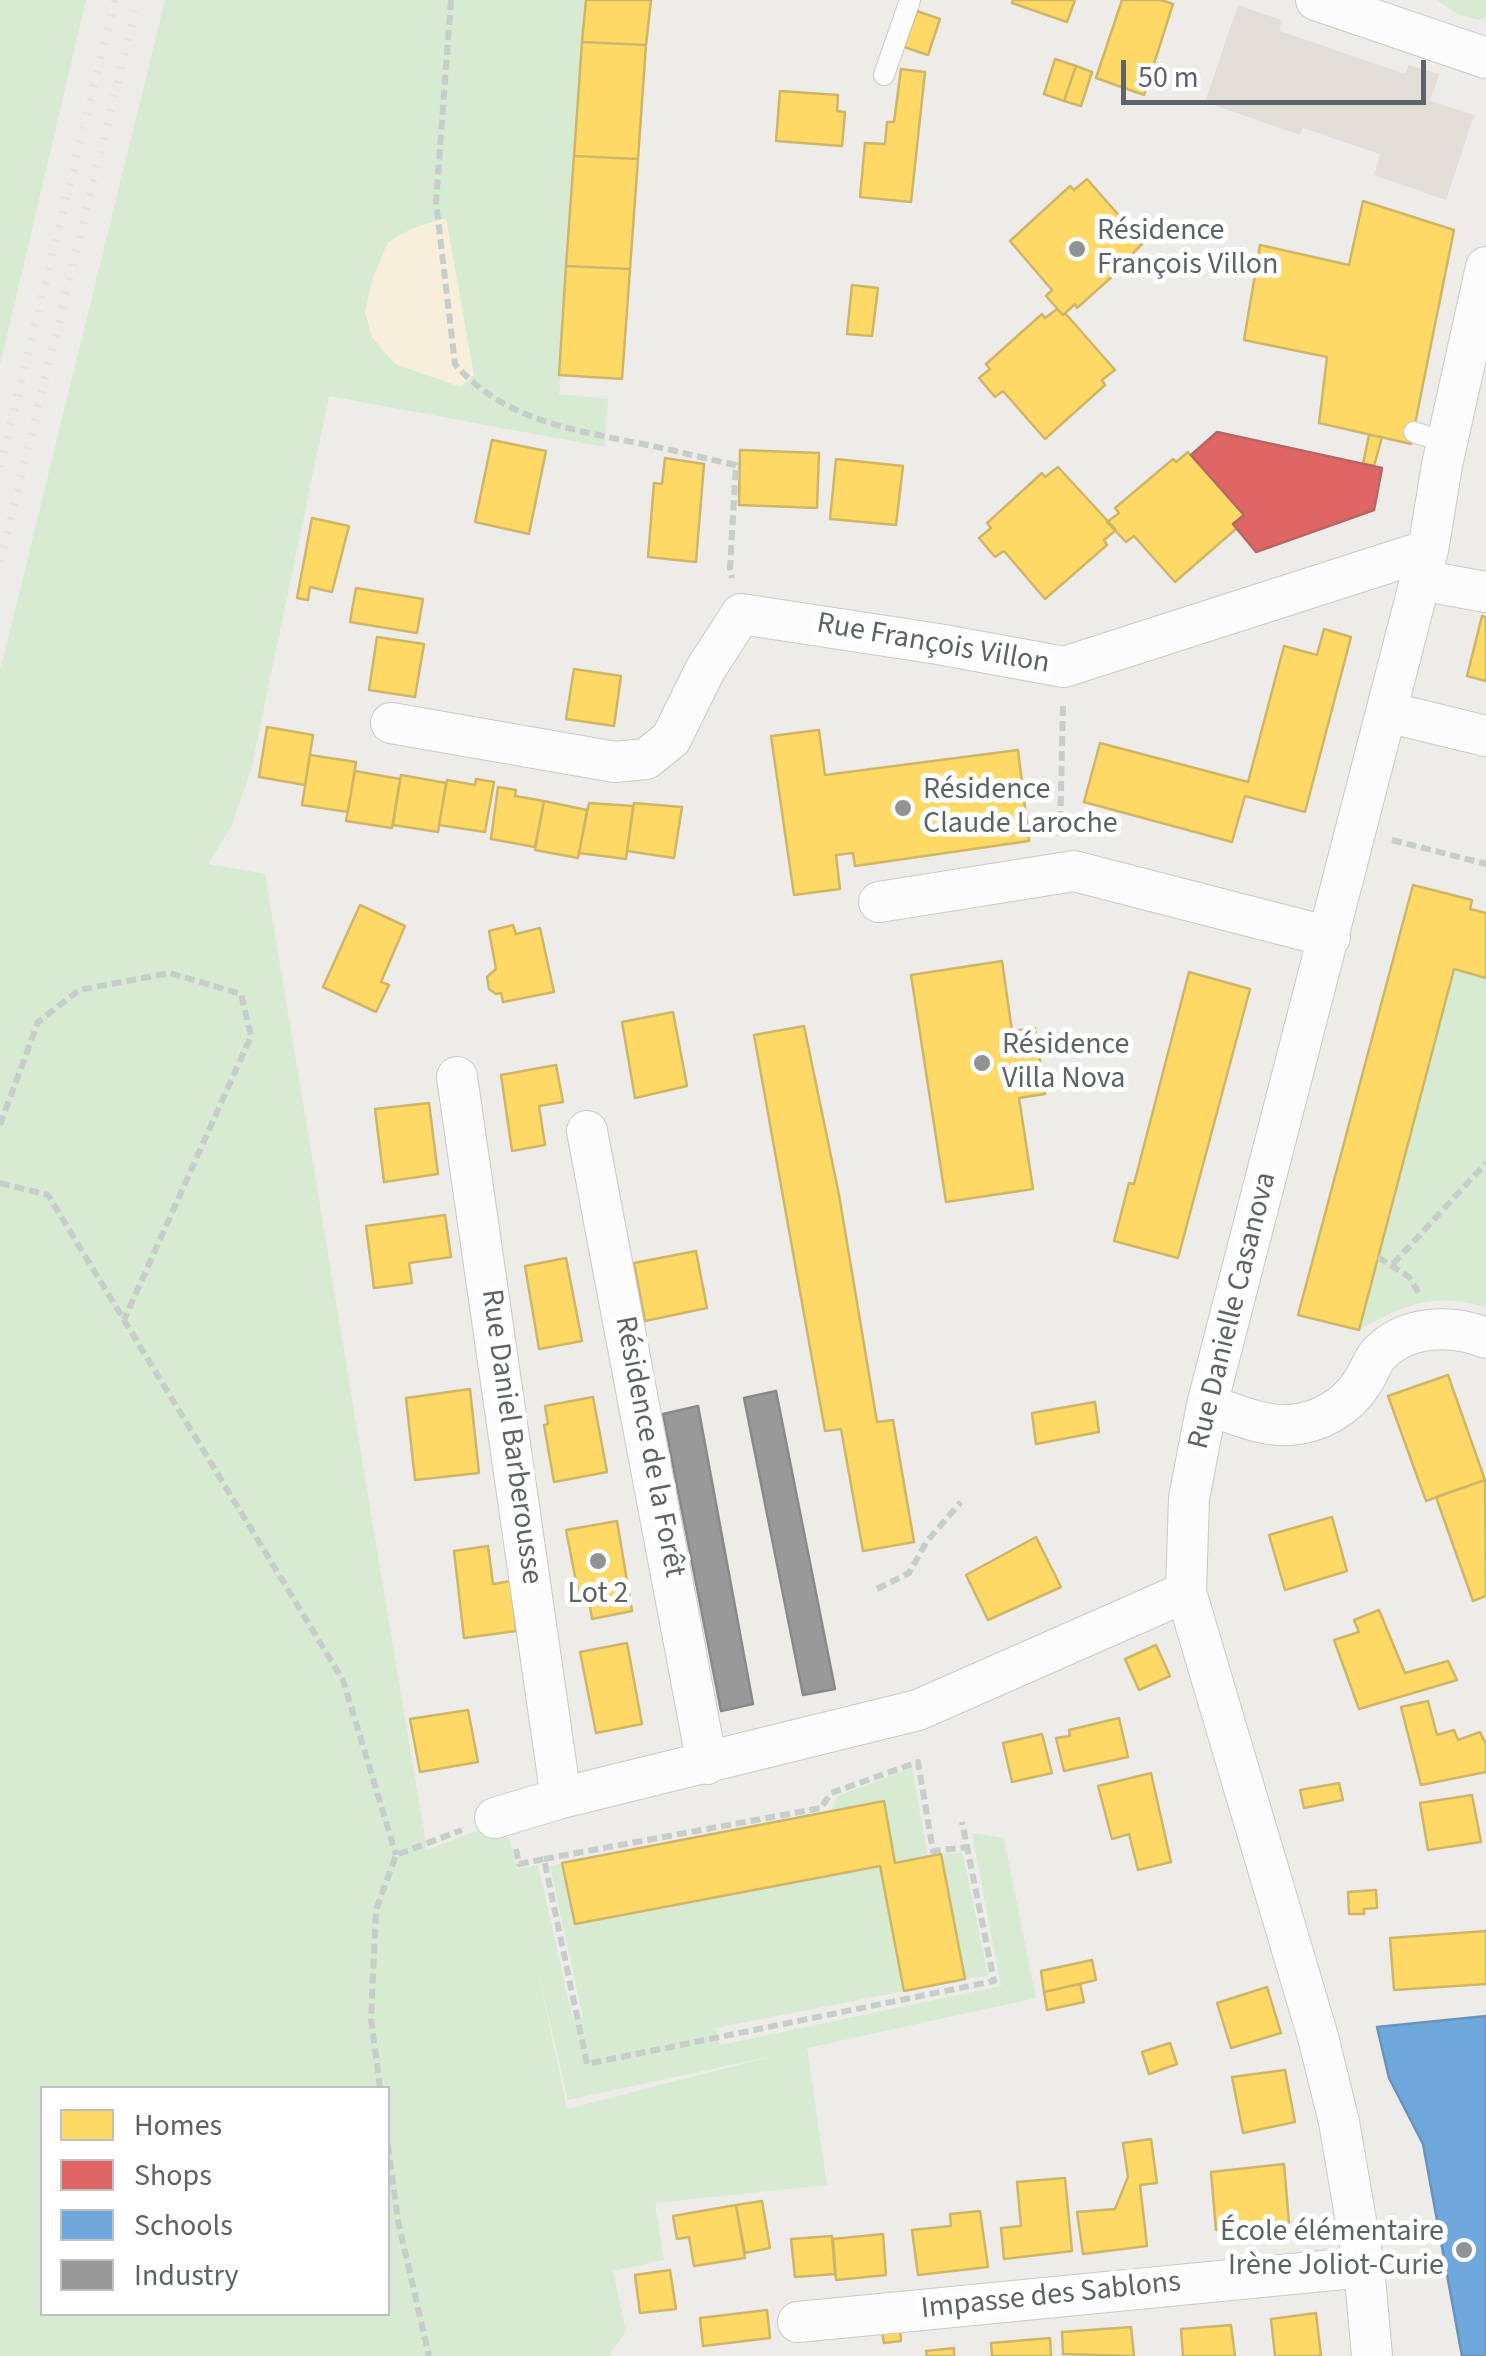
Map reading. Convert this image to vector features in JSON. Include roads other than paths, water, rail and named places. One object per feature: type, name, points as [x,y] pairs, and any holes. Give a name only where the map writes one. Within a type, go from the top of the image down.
[{"type":"street","points":[[1316,0],[1486,58]]},
{"type":"street","name":"Rue Danielle Casanova","points":[[1372,2356],[1364,2267],[1318,2037],[1186,1592],[1189,1498],[1208,1404],[1424,565],[1430,437],[1486,267]]},
{"type":"street","points":[[1424,565],[1486,592]]},
{"type":"street","name":"Rue François Villon","points":[[391,723],[615,762],[646,759],[672,739],[698,683],[741,614],[1064,667],[1424,565]]},
{"type":"street","points":[[1387,712],[1486,736]]},
{"type":"street","points":[[880,902],[1074,871],[1330,937]]},
{"type":"street","name":"Rue Daniel Barberousse","points":[[457,1077],[560,1798]]},
{"type":"street","name":"Résidence de la Forêt","points":[[587,1131],[707,1764]]},
{"type":"street","points":[[1208,1404],[1271,1424],[1312,1420],[1346,1402],[1362,1384],[1378,1354],[1406,1337],[1451,1328],[1486,1338]]},
{"type":"street","points":[[501,1816],[918,1710],[1186,1592]]},
{"type":"street","name":"Impasse des Sablons","points":[[798,2322],[1364,2267]]},
{"type":"lane","points":[[884,75],[910,0]]},
{"type":"railway","points":[[0,467],[115,0]]},
{"type":"railway","points":[[0,562],[138,0]]},
{"type":"place","name":"Résidence François Villon","points":[[1077,249]]},
{"type":"place","name":"Résidence Claude Laroche","points":[[903,808]]},
{"type":"place","name":"Résidence Villa Nova","points":[[982,1063]]},
{"type":"place","name":"Lot 2","points":[[598,1561]]},
{"type":"place","name":"École élémentaire Irène Joliot-Curie","points":[[1464,2250]]}]
